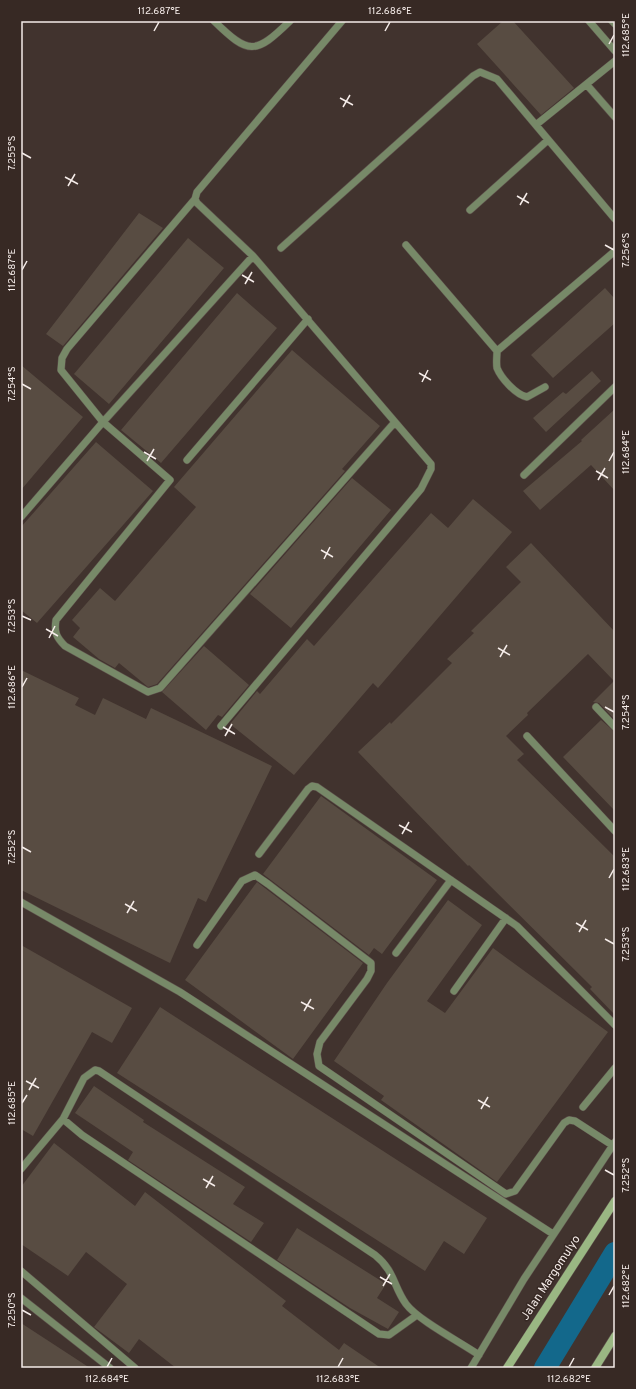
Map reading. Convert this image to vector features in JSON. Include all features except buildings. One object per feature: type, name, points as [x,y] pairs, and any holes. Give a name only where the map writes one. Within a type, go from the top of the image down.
[{"type":"main road","name":"Jalan Margomulyo","points":[[507,1368],[613,1205]]},
{"type":"main road","points":[[595,1368],[615,1336]]},
{"type":"lane","points":[[214,21],[235,42],[245,46],[256,47],[271,40],[290,21]]},
{"type":"lane","points":[[342,21],[199,188],[195,199],[67,349],[62,358],[61,370],[103,422],[170,480],[56,620],[54,630],[57,638],[65,646],[148,692],[160,688],[395,422]]},
{"type":"lane","points":[[589,21],[615,51]]},
{"type":"lane","points":[[612,21],[615,24]]},
{"type":"lane","points":[[537,124],[615,61]]},
{"type":"lane","points":[[281,248],[473,76],[480,72],[497,79],[537,124],[548,140],[615,219]]},
{"type":"lane","points":[[587,85],[615,117]]},
{"type":"lane","points":[[470,210],[548,140]]},
{"type":"lane","points":[[195,199],[197,203],[253,256],[431,464],[431,470],[422,488],[221,726]]},
{"type":"lane","points":[[406,245],[497,351],[498,368],[509,383],[520,394],[527,397],[545,388]]},
{"type":"lane","points":[[497,351],[615,251]]},
{"type":"lane","points":[[21,517],[103,422],[253,256]]},
{"type":"lane","points":[[187,460],[308,319]]},
{"type":"lane","points":[[524,475],[615,387]]},
{"type":"lane","points":[[596,707],[615,727]]},
{"type":"lane","points":[[527,736],[615,831]]},
{"type":"lane","points":[[259,854],[308,789],[317,787],[517,926],[615,1025]]},
{"type":"lane","points":[[197,945],[242,881],[255,876],[268,884],[371,963],[371,971],[367,979],[320,1042],[317,1054],[319,1066],[506,1194],[515,1191],[564,1123],[569,1120],[575,1121],[614,1144],[553,1234],[470,1368]]},
{"type":"lane","points":[[396,953],[451,880]]},
{"type":"lane","points":[[21,902],[180,992],[553,1234]]},
{"type":"lane","points":[[454,991],[506,918]]},
{"type":"lane","points":[[583,1107],[615,1068]]},
{"type":"lane","points":[[21,1169],[63,1119],[84,1078],[95,1070],[100,1071],[383,1261],[392,1273],[406,1304],[417,1315],[478,1355]]},
{"type":"lane","points":[[63,1119],[82,1135],[379,1334],[389,1336],[417,1315]]},
{"type":"lane","points":[[21,1271],[135,1368]]},
{"type":"lane","points":[[21,1298],[110,1368]]},
{"type":"waterway","points":[[545,1368],[615,1253]]}]
